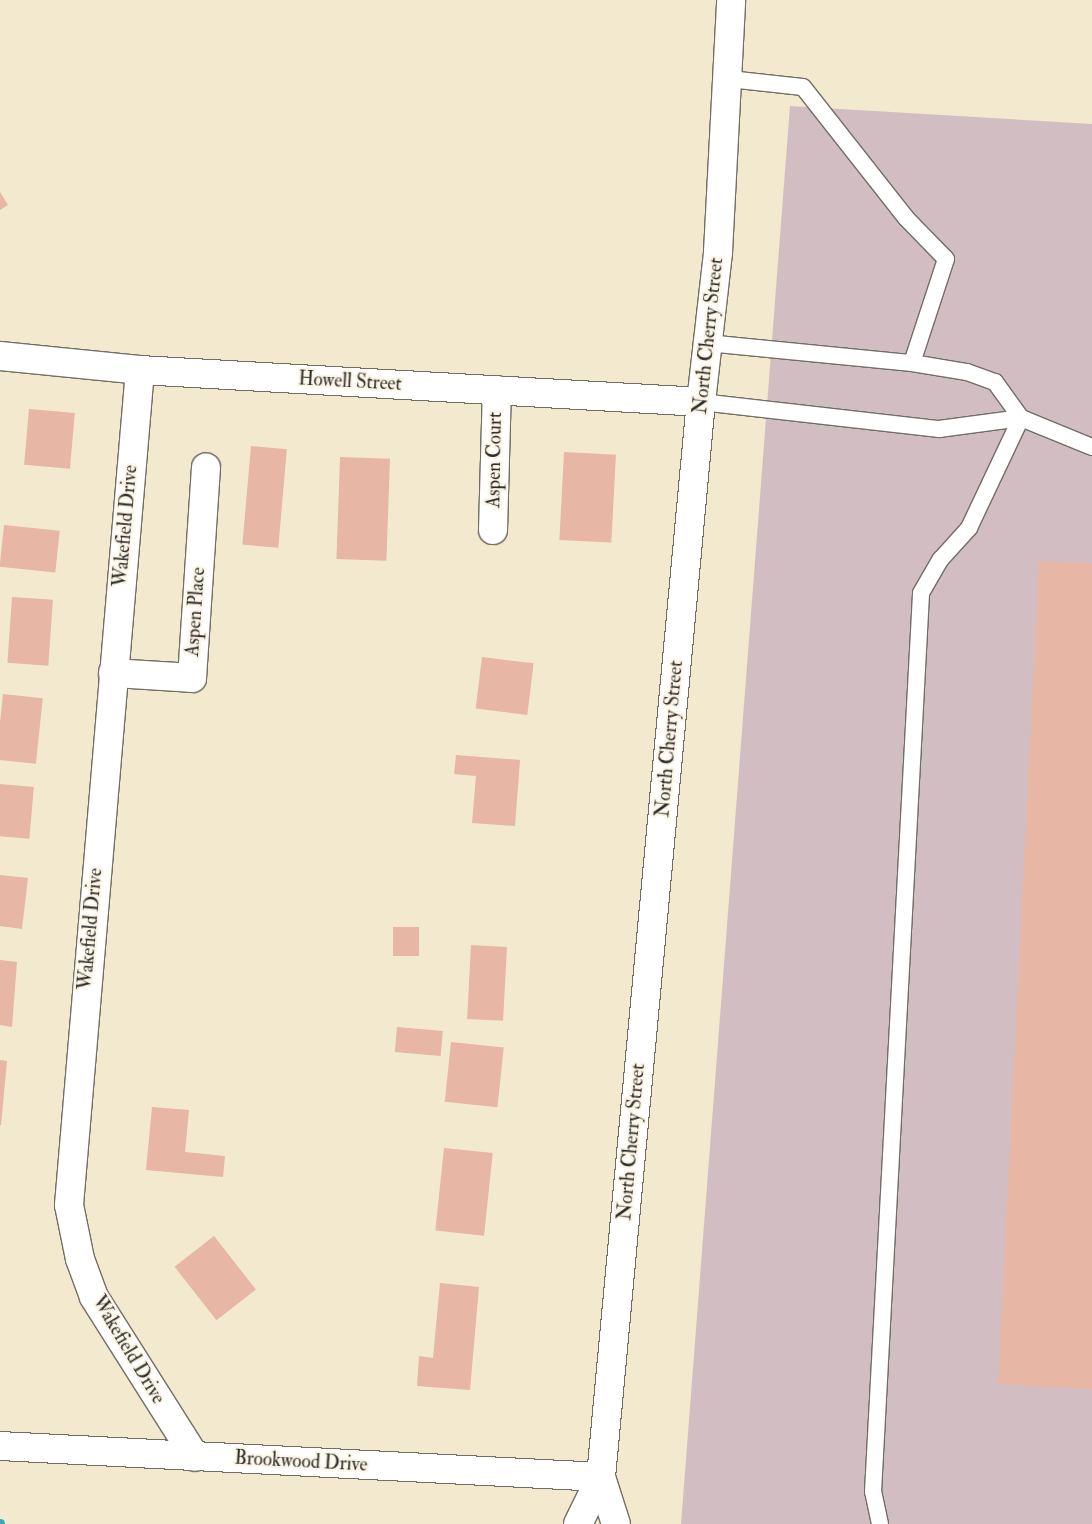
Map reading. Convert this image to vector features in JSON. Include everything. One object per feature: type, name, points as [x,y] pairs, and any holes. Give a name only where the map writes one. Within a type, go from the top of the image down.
[{"type":"street","name":"North Cherry Street","points":[[578,1524],[601,1477],[701,402],[718,252],[729,79],[731,0]]},
{"type":"street","name":"Howell Street","points":[[0,356],[140,370],[701,402]]},
{"type":"street","name":"Wakefield Drive","points":[[140,370],[69,1205],[80,1259],[94,1297],[195,1457]]},
{"type":"street","name":"Aspen Court","points":[[493,530],[497,390]]},
{"type":"street","name":"Aspen Place","points":[[113,674],[192,678],[206,467]]},
{"type":"street","name":"Brookwood Drive","points":[[0,1446],[601,1477]]},
{"type":"street","name":"North Cherry Street","points":[[601,1477],[616,1524]]},
{"type":"lane","points":[[729,79],[803,87],[906,218],[946,259],[912,363]]},
{"type":"lane","points":[[708,343],[912,363],[967,372],[995,382],[1021,418]]},
{"type":"lane","points":[[701,402],[939,429],[1021,418],[1092,447]]},
{"type":"lane","points":[[880,1524],[873,1492],[921,593],[941,559],[969,528],[1021,418]]},
{"type":"shaded area","points":[[790,106],[1092,124],[1092,1524],[681,1524]]},
{"type":"building","points":[[0,192],[8,205],[0,210]]},
{"type":"building","points":[[29,409],[75,413],[70,469],[24,465]]},
{"type":"building","points":[[251,446],[287,449],[278,548],[242,545]]},
{"type":"building","points":[[564,452],[616,455],[611,543],[559,540]]},
{"type":"building","points":[[340,457],[390,459],[386,561],[336,559]]},
{"type":"building","points":[[4,525],[60,531],[55,573],[0,567]]},
{"type":"building","points":[[1039,561],[1092,564],[1092,1389],[998,1384]]},
{"type":"building","points":[[12,597],[53,600],[48,666],[7,663]]},
{"type":"building","points":[[482,657],[534,663],[527,715],[476,709]]},
{"type":"building","points":[[3,694],[43,698],[36,764],[0,760],[0,723]]},
{"type":"building","points":[[456,755],[520,760],[515,826],[472,823],[476,776],[454,774]]},
{"type":"building","points":[[0,784],[34,787],[29,839],[0,836]]},
{"type":"building","points":[[0,875],[28,878],[22,929],[0,926]]},
{"type":"building","points":[[393,927],[419,927],[419,956],[393,956]]},
{"type":"building","points":[[471,945],[507,947],[503,1021],[467,1019]]},
{"type":"building","points":[[0,960],[17,962],[12,1027],[0,1025]]},
{"type":"building","points":[[397,1027],[443,1031],[441,1056],[395,1052]]},
{"type":"building","points":[[451,1042],[504,1048],[497,1107],[445,1102]]},
{"type":"building","points":[[0,1060],[7,1061],[1,1125],[0,1125]]},
{"type":"building","points":[[152,1107],[189,1110],[185,1152],[225,1156],[223,1177],[146,1170]]},
{"type":"building","points":[[444,1148],[493,1153],[484,1236],[435,1231]]},
{"type":"building","points":[[214,1236],[256,1290],[216,1320],[175,1267]]},
{"type":"building","points":[[440,1283],[479,1287],[470,1390],[417,1386],[419,1356],[433,1358]]}]
